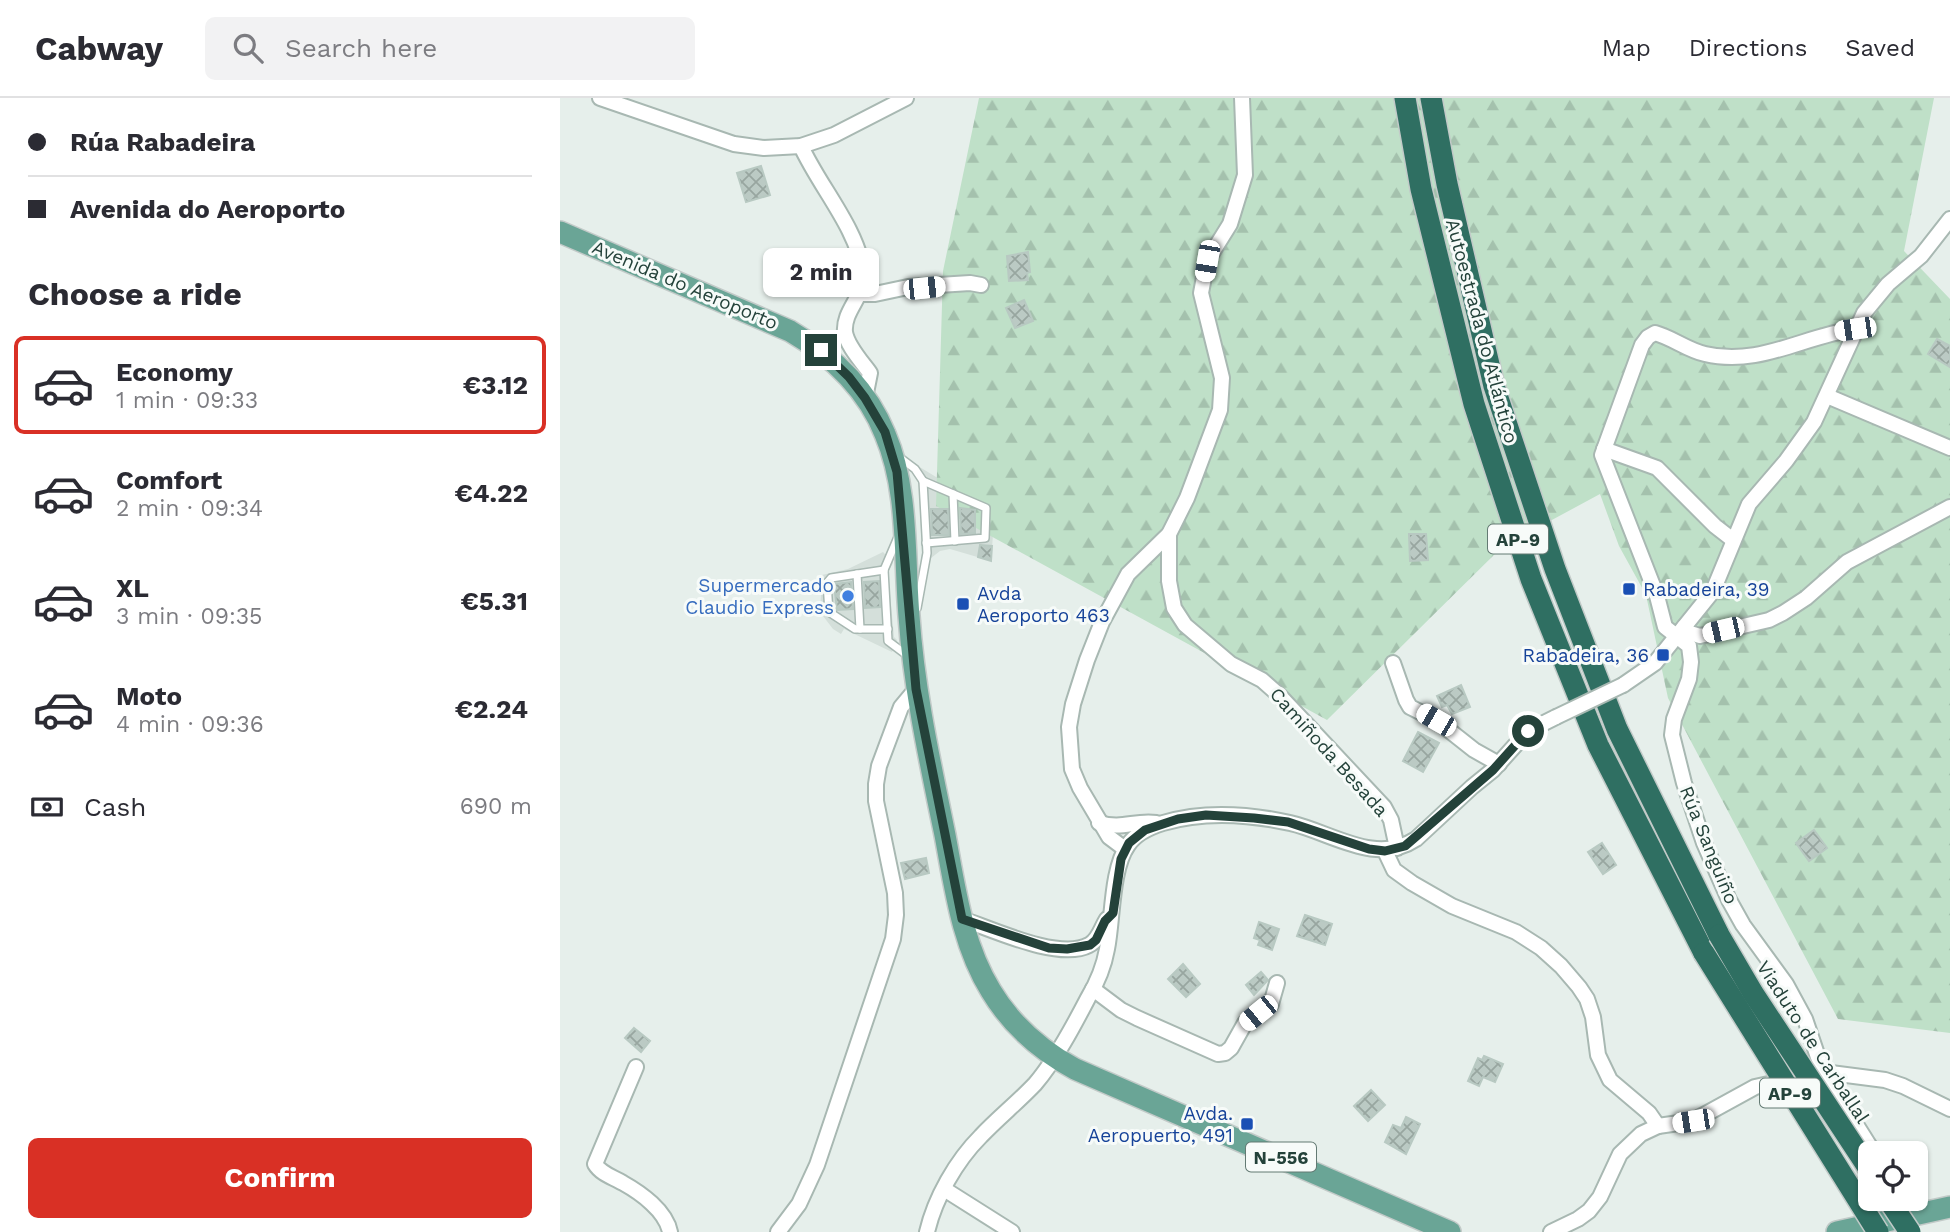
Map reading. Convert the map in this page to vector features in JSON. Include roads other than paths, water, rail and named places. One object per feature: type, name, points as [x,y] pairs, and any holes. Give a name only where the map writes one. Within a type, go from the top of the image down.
[{"type":"highway","name":"Autoestrada do Atlántico","points":[[1405,98],[1422,189],[1474,404],[1531,579],[1598,745],[1704,953],[1878,1232]]},
{"type":"highway","name":"Autoestrada do Atlántico","points":[[1431,98],[1447,184],[1494,386],[1555,569],[1617,729],[1719,935]]},
{"type":"highway","name":"Viaduto de Carballal","points":[[1719,935],[1753,993],[1858,1152]]},
{"type":"main road","name":"Avenida do Aeroporto","points":[[560,232],[790,331],[821,350],[837,364],[865,398],[885,432],[900,491],[916,689],[962,919],[972,952],[991,992],[1007,1015],[1031,1041],[1075,1069],[1450,1232]]},
{"type":"main road","points":[[1837,1232],[1950,1207]]},
{"type":"street","points":[[600,98],[734,144],[764,148],[801,146],[834,135],[906,98]]},
{"type":"street","points":[[1125,849],[1110,837],[1080,788],[1072,769],[1069,727],[1073,704],[1102,622],[1128,575],[1169,534],[1187,498],[1220,410],[1222,378],[1201,293],[1207,261],[1230,224],[1245,175],[1242,98]]},
{"type":"street","points":[[801,146],[850,231],[863,271],[861,294],[848,317],[845,332],[870,373],[865,398]]},
{"type":"street","points":[[927,1232],[944,1189],[979,1138],[1036,1083],[1093,989],[1103,966],[1117,876],[1125,849],[1136,836],[1160,824],[1206,815],[1288,822],[1349,843],[1391,850],[1416,839],[1499,764],[1528,731],[1645,672],[1713,591],[1753,496],[1801,441],[1827,396],[1855,329],[1874,299],[1921,256],[1950,219]]},
{"type":"street","points":[[861,294],[908,287],[970,283],[981,285]]},
{"type":"street","points":[[1733,540],[1715,526],[1657,468],[1604,449],[1642,345],[1655,333],[1704,354],[1731,359],[1753,358],[1838,331],[1855,329]]},
{"type":"street","points":[[1827,396],[1950,448]]},
{"type":"street","name":"Rúa Sanguiño","points":[[1604,449],[1602,455],[1657,596],[1665,627],[1680,632],[1689,646],[1689,679],[1674,719],[1672,735],[1684,783],[1704,843],[1729,900],[1805,1019],[1823,1072],[1866,1141]]},
{"type":"street","points":[[1680,632],[1700,636],[1769,620],[1806,598],[1847,562],[1950,507]]},
{"type":"street","name":"Camiñoda Besada","points":[[1169,534],[1168,581],[1174,608],[1185,625],[1231,664],[1262,680],[1279,695],[1384,807],[1391,820],[1391,850]]},
{"type":"street","points":[[1393,663],[1410,707],[1436,720],[1474,750],[1499,764]]},
{"type":"street","points":[[778,1232],[799,1204],[817,1165],[893,939],[897,915],[895,893],[876,801],[876,783],[879,766],[901,707],[916,689]]},
{"type":"street","points":[[1099,822],[1119,827],[1144,821],[1160,824]]},
{"type":"street","points":[[1391,850],[1394,870],[1412,883],[1452,906],[1516,932],[1541,948],[1561,966],[1587,999],[1598,1055],[1610,1080],[1649,1114],[1658,1126]]},
{"type":"street","points":[[962,919],[1035,945],[1067,949],[1090,945],[1113,913]]},
{"type":"street","points":[[1093,989],[1121,1010],[1218,1054],[1231,1048],[1245,1023],[1270,1004],[1277,983]]},
{"type":"street","points":[[636,1067],[595,1164],[601,1171],[643,1196],[662,1215],[670,1232]]},
{"type":"street","points":[[1551,1232],[1589,1211],[1600,1197],[1620,1154],[1642,1134],[1658,1126],[1693,1121],[1755,1087],[1823,1072],[1885,1080],[1950,1109]]},
{"type":"street","points":[[944,1189],[1012,1232]]},
{"type":"lane","points":[[892,452],[915,469],[923,481],[927,553],[910,633]]},
{"type":"lane","points":[[923,481],[986,508],[985,538],[926,543]]},
{"type":"lane","points":[[953,494],[955,541]]},
{"type":"lane","points":[[903,527],[884,570],[888,641],[913,660]]},
{"type":"lane","points":[[884,570],[831,578],[827,583],[829,612],[855,629],[888,629]]},
{"type":"lane","points":[[857,574],[860,629]]},
{"type":"place","name":"Rabadeira, 39","points":[[1629,589]]},
{"type":"place","name":"Supermercado Claudio Express","points":[[848,596]]},
{"type":"place","name":"Avda Aeroporto 463","points":[[963,604]]},
{"type":"place","name":"Rabadeira, 36","points":[[1663,655]]},
{"type":"place","name":"Avda. Aeropuerto, 491","points":[[1247,1124]]}]
